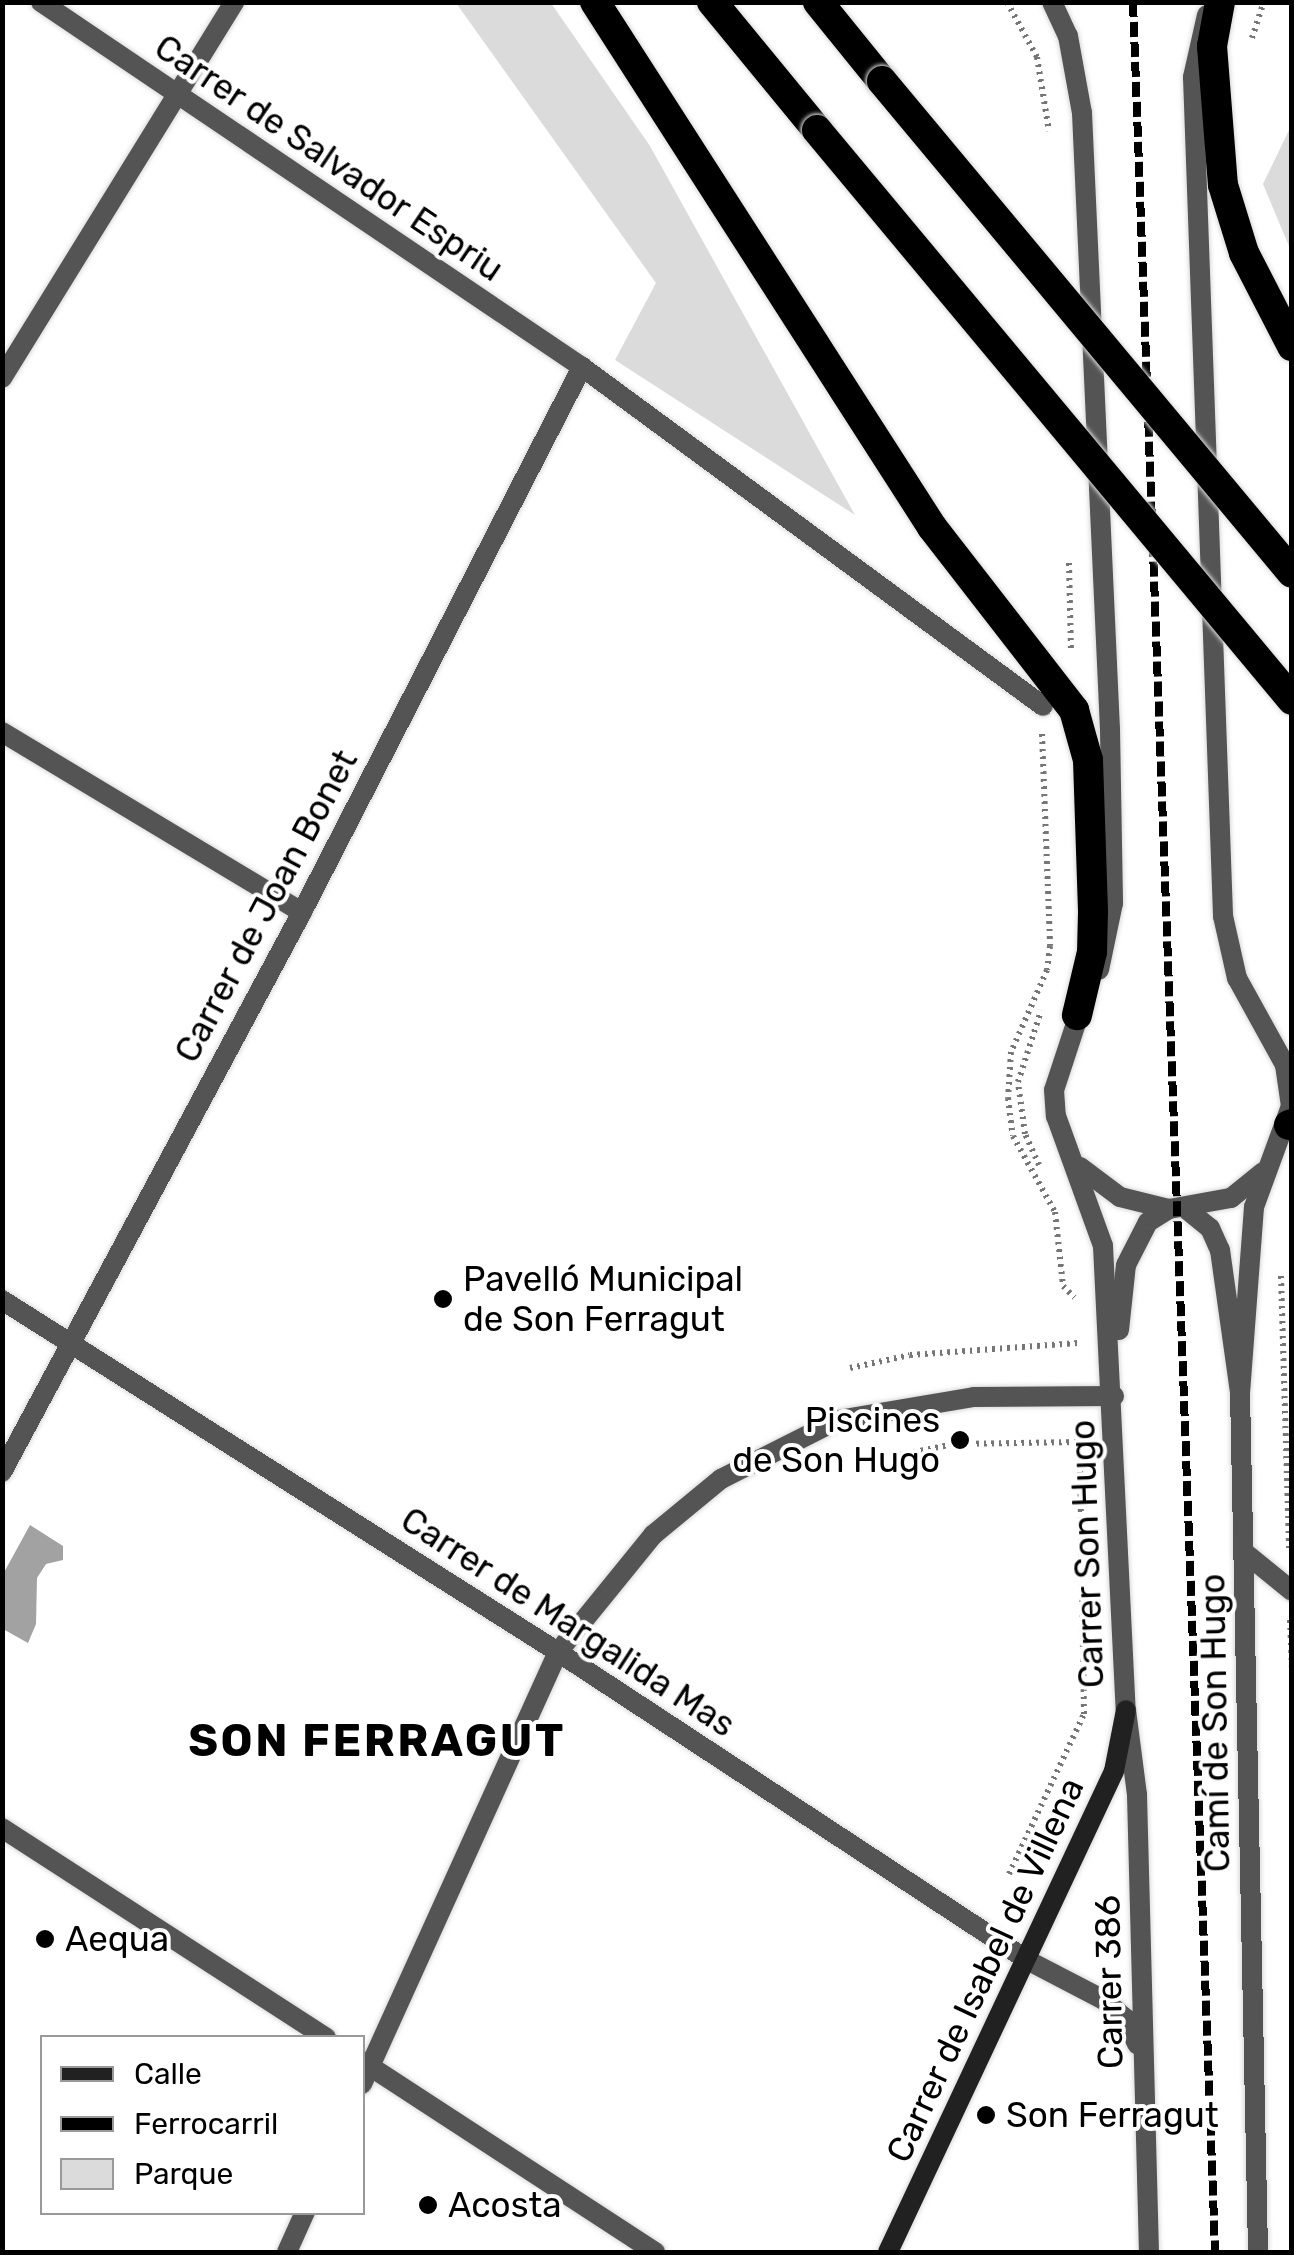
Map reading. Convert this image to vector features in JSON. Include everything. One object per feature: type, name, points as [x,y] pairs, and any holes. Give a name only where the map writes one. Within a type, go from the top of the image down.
[{"type":"highway","points":[[595,2],[932,528],[1050,695],[1082,727],[1088,760],[1093,934],[1077,1016]]},
{"type":"highway","points":[[712,2],[1292,700]]},
{"type":"highway","points":[[818,2],[1292,573]]},
{"type":"highway","points":[[1216,2],[1212,46],[1223,185],[1244,253],[1292,346]]},
{"type":"street","name":"Carrer de Salvador Espriu","points":[[40,2],[582,368],[1050,695]]},
{"type":"street","points":[[2,378],[234,2]]},
{"type":"street","points":[[1052,2],[1073,54],[1082,113],[1110,729],[1109,939],[1077,1016],[1054,1090],[1066,1144],[1099,1226],[1114,1396]]},
{"type":"street","points":[[1216,2],[1195,49],[1193,77],[1223,916],[1237,978],[1284,1064],[1290,1125],[1254,1206],[1240,1392]]},
{"type":"street","name":"Carrer de Joan Bonet","points":[[2,1472],[302,912],[582,368]]},
{"type":"street","points":[[2,732],[302,912]]},
{"type":"street","points":[[1066,1144],[1096,1184],[1177,1208]]},
{"type":"street","points":[[1114,1396],[1126,1265],[1148,1222],[1177,1208],[1231,1198],[1272,1164]]},
{"type":"street","name":"Camí de Son Hugo","points":[[1177,1208],[1210,1228],[1220,1250],[1240,1392],[1258,2252]]},
{"type":"street","name":"Carrer de Margalida Mas","points":[[2,1300],[558,1652],[1027,1960],[1116,2008],[1132,2028],[1143,2068]]},
{"type":"street","points":[[655,2252],[365,2070],[558,1652],[653,1534],[720,1480],[785,1442],[838,1420],[922,1402],[1114,1396]]},
{"type":"street","name":"Carrer Son Hugo","points":[[1114,1396],[1126,1710]]},
{"type":"street","points":[[1244,1552],[1290,1590]]},
{"type":"street","name":"Carrer de Isabel de Villena","points":[[888,2252],[1114,1771],[1126,1710]]},
{"type":"street","name":"Carrer 386","points":[[1126,1710],[1137,1795],[1150,2252]]},
{"type":"street","points":[[2,1828],[321,2035]]},
{"type":"street","points":[[287,2252],[304,2215]]},
{"type":"path","points":[[1016,2],[1042,52],[1058,130]]},
{"type":"path","points":[[1050,695],[1076,658],[1074,559]]},
{"type":"path","points":[[1060,971],[1031,1029],[1018,1082],[1030,1146],[1067,1212]]},
{"type":"path","points":[[1279,1264],[1292,1669]]},
{"type":"path","points":[[1248,1282],[1282,1282]]},
{"type":"path","points":[[1078,1316],[1078,1286],[1105,1286]]},
{"type":"path","points":[[1009,1874],[1084,1714],[1078,1332]]},
{"type":"path","points":[[850,1368],[960,1350],[1078,1347]]},
{"type":"path","points":[[884,1458],[954,1444],[1079,1442]]},
{"type":"green space","points":[[456,3],[551,3],[650,146],[855,515],[615,360],[656,283]]},
{"type":"green space","points":[[1291,126],[1291,251],[1263,184]]},
{"type":"shaded area","points":[[30,1525],[63,1546],[63,1560],[46,1564],[37,1578],[36,1624],[28,1643],[3,1629],[2,1576]]},
{"type":"railway","points":[[1133,2],[1215,2252]]},
{"type":"place","name":"Pavelló Municipal de Son Ferragut","points":[[443,1299]]},
{"type":"place","name":"Piscines de Son Hugo","points":[[960,1440]]},
{"type":"place","name":"Aequa","points":[[45,1939]]},
{"type":"place","name":"Son Ferragut","points":[[986,2115]]},
{"type":"place","name":"Acosta","points":[[428,2205]]},
{"type":"district","name":"SON FERRAGUT","points":[[377,1741]]}]
